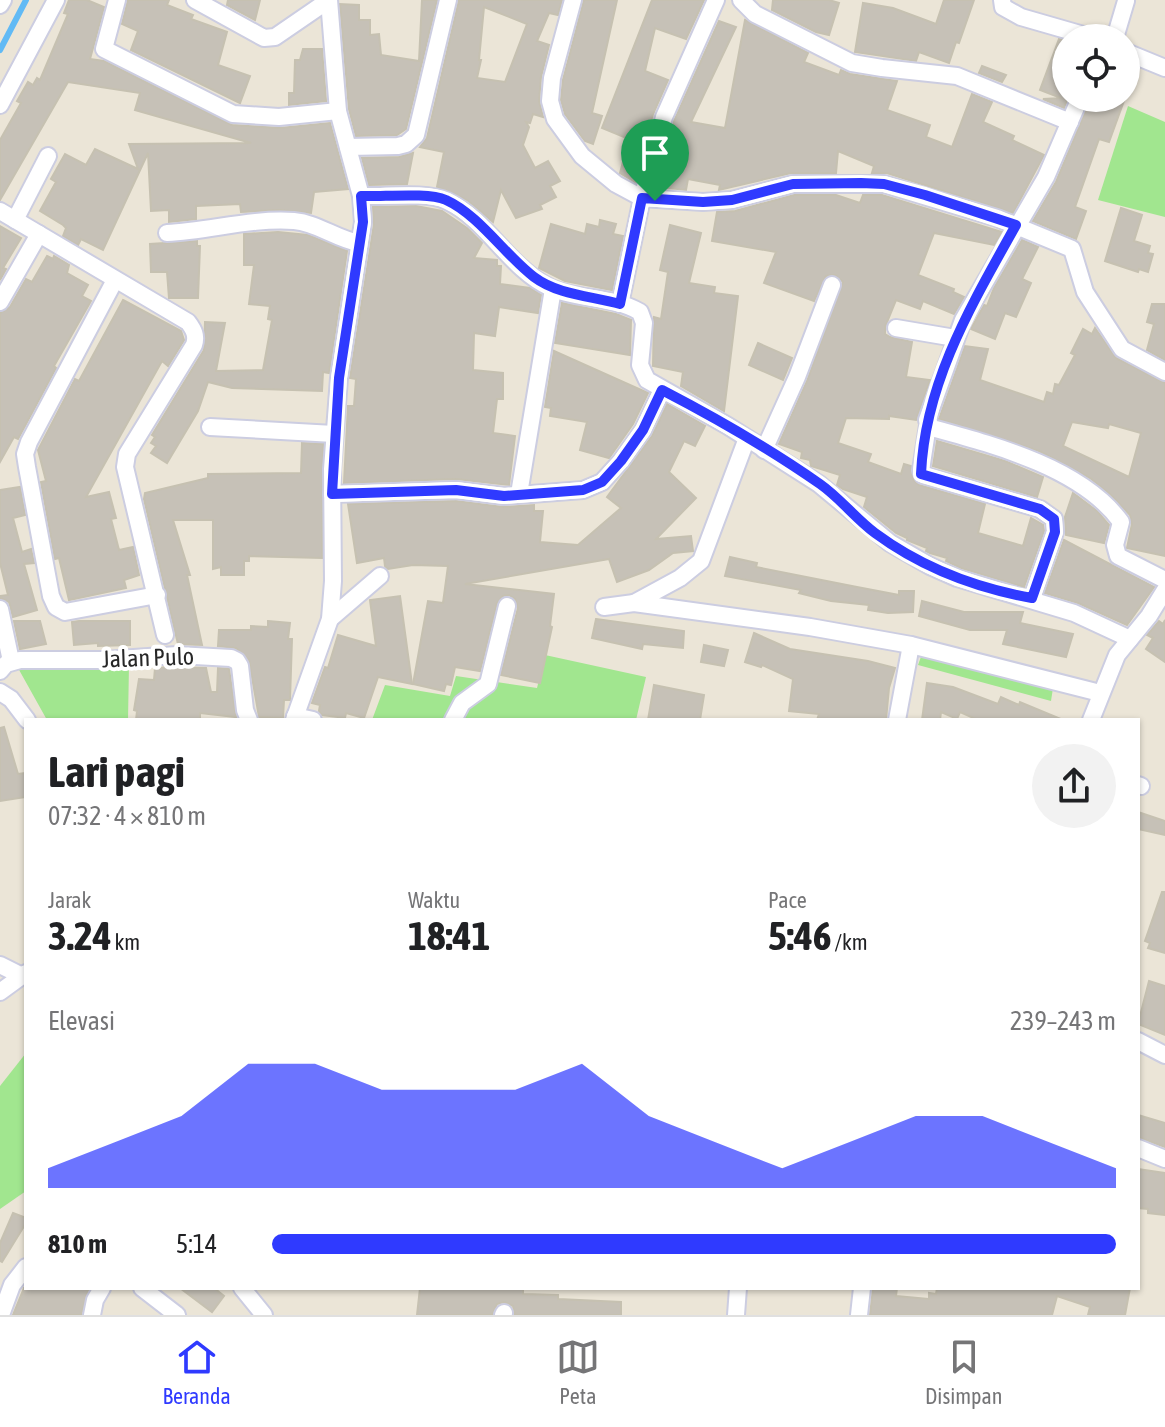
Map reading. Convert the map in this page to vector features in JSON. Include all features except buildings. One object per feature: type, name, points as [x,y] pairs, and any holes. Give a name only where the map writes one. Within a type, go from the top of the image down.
[{"type":"street","points":[[0,105],[56,0]]},
{"type":"street","points":[[117,0],[104,49],[132,66],[191,91],[233,114],[279,117],[338,111]]},
{"type":"street","points":[[195,0],[264,38],[275,37],[329,0],[338,111],[361,196],[363,222],[342,349],[334,434],[330,619],[294,718]]},
{"type":"street","points":[[348,147],[398,146],[406,144],[416,135],[448,0]]},
{"type":"street","points":[[573,0],[552,78],[550,101],[555,119],[582,156],[616,184],[642,198],[703,202],[732,200],[793,184],[884,184],[1016,225],[1072,249],[1085,292],[1122,349],[1165,372]]},
{"type":"street","points":[[620,304],[642,198],[664,117],[716,0]]},
{"type":"street","points":[[741,0],[755,14],[852,63],[957,76],[1070,122]]},
{"type":"street","points":[[1002,0],[1003,7],[1009,13],[1052,26]]},
{"type":"street","points":[[1119,24],[1126,1]]},
{"type":"street","points":[[1140,58],[1165,68]]},
{"type":"street","points":[[1032,598],[1055,532],[1054,519],[1040,509],[921,474],[928,412],[955,338],[1016,225],[1046,177],[1074,112]]},
{"type":"street","points":[[48,156],[8,215],[188,322],[194,329],[196,339],[127,454],[126,478],[165,635]]},
{"type":"street","points":[[361,196],[425,196],[446,200],[470,217],[534,277],[553,289],[620,304],[640,312],[644,323],[642,370],[647,380],[747,438],[826,489],[881,537],[930,566],[981,587],[1032,598],[1130,639]]},
{"type":"street","points":[[167,233],[200,231],[248,221],[295,221],[323,228],[359,243]]},
{"type":"street","points":[[0,302],[39,234]]},
{"type":"street","points":[[115,280],[25,454],[51,596],[56,607],[65,612],[157,595]]},
{"type":"street","points":[[764,450],[797,377],[832,285]]},
{"type":"street","points":[[519,494],[553,289]]},
{"type":"street","points":[[896,328],[955,338]]},
{"type":"street","points":[[332,494],[456,490],[504,496],[583,490],[602,482],[643,430],[662,390]]},
{"type":"street","points":[[928,425],[1035,460],[1105,502],[1121,522],[1115,545],[1118,556],[1165,580]]},
{"type":"street","points":[[210,427],[334,434]]},
{"type":"street","points":[[634,603],[680,578],[701,561],[747,438]]},
{"type":"street","points":[[330,619],[380,576]]},
{"type":"street","points":[[1092,718],[1117,655],[1164,601]]},
{"type":"street","points":[[604,607],[634,603],[810,627],[911,645],[1100,693]]},
{"type":"street","points":[[454,718],[462,703],[488,684],[507,606]]},
{"type":"street","points":[[0,609],[6,666]]},
{"type":"street","points":[[897,718],[911,645]]},
{"type":"street","name":"Jalan Pulo","points":[[6,666],[177,655],[231,658],[240,666],[248,718]]},
{"type":"street","points":[[0,692],[11,699],[25,718]]},
{"type":"street","points":[[0,965],[24,974]]},
{"type":"street","points":[[0,992],[24,974]]},
{"type":"street","points":[[1140,1046],[1165,1055]]},
{"type":"street","points":[[1140,1149],[1165,1159]]},
{"type":"street","points":[[1,1315],[12,1285],[24,1270]]},
{"type":"street","points":[[92,1315],[97,1290]]},
{"type":"street","points":[[145,1290],[177,1315]]},
{"type":"street","points":[[244,1290],[264,1315]]},
{"type":"street","points":[[736,1315],[738,1290]]},
{"type":"street","points":[[859,1315],[862,1290]]},
{"type":"green space","points":[[1140,111],[1165,122],[1165,217],[1098,200],[1126,112]]},
{"type":"green space","points":[[922,654],[1053,688],[1051,701],[918,665]]},
{"type":"green space","points":[[545,655],[646,677],[636,718],[373,718],[385,685],[450,696],[456,676],[537,688]]},
{"type":"green space","points":[[129,665],[128,718],[46,718],[18,668],[82,670]]},
{"type":"green space","points":[[24,1056],[24,1192],[0,1209],[0,1086]]},
{"type":"waterway","points":[[0,50],[26,0]]},
{"type":"route","points":[[793,184],[884,184],[1016,225],[963,320],[950,350],[928,412],[921,474],[1040,509],[1054,519],[1055,532],[1032,598],[981,587],[930,566],[872,531],[833,494],[801,471],[662,390],[643,430],[621,461],[602,482],[583,490],[504,496],[456,490],[332,494],[339,378],[362,233],[361,196],[425,196],[446,200],[470,217],[534,277],[553,289],[620,304],[642,198],[655,201],[732,200],[793,184]]}]
